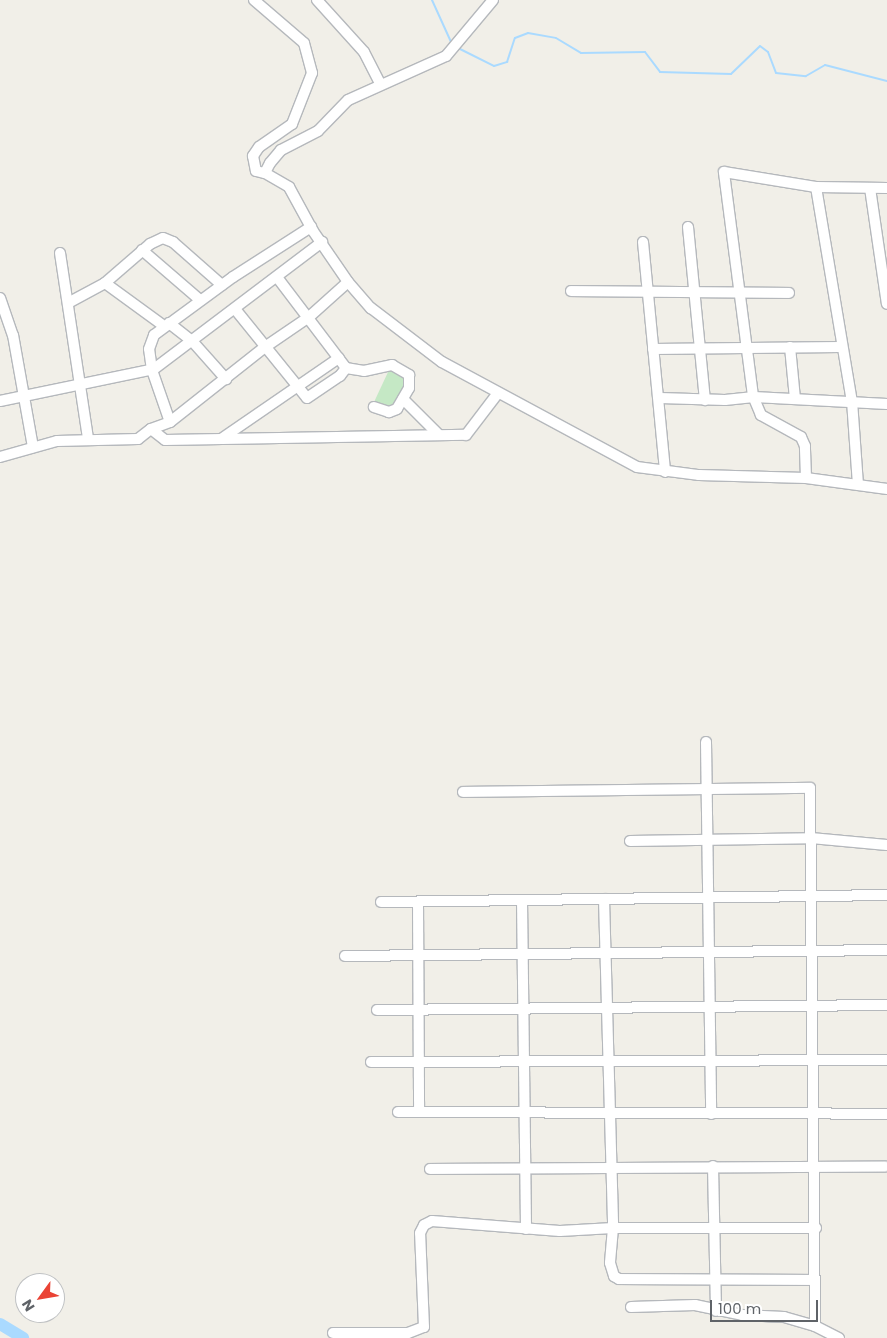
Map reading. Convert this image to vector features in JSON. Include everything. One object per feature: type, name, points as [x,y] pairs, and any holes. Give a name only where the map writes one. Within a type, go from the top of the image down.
[{"type":"street","points":[[254,0],[304,43],[312,73],[292,124],[259,147],[253,156],[256,171],[265,173],[289,187],[311,227],[348,282],[371,308],[442,362],[637,467],[665,472],[806,478],[887,489]]},
{"type":"street","points":[[317,0],[364,52],[380,84]]},
{"type":"street","points":[[265,173],[281,150],[318,131],[348,100],[380,84],[422,70],[459,45],[493,0]]},
{"type":"street","points":[[806,478],[805,446],[802,437],[761,415],[754,397],[724,172],[816,187],[887,188]]},
{"type":"street","points":[[816,187],[840,348],[852,401],[858,485]]},
{"type":"street","points":[[870,188],[887,304]]},
{"type":"street","points":[[170,422],[152,370],[150,345],[154,335],[222,284],[311,227]]},
{"type":"street","points":[[688,227],[705,400]]},
{"type":"street","points":[[68,303],[105,283],[142,250],[159,238],[166,238],[222,284]]},
{"type":"street","points":[[0,400],[152,370],[193,342],[322,242]]},
{"type":"street","points":[[643,242],[646,291],[660,398],[665,472]]},
{"type":"street","points":[[142,250],[200,300]]},
{"type":"street","points":[[60,252],[88,439]]},
{"type":"street","points":[[277,277],[346,368],[364,371],[392,365],[401,368],[410,380],[403,399],[392,412],[374,407]]},
{"type":"street","points":[[0,457],[57,441],[138,439],[151,429],[170,422],[265,347],[309,317],[348,282]]},
{"type":"street","points":[[105,283],[193,342],[226,379]]},
{"type":"street","points":[[571,291],[789,293]]},
{"type":"street","points":[[0,298],[13,335],[33,447]]},
{"type":"street","points":[[234,309],[307,398],[346,368]]},
{"type":"street","points":[[653,349],[746,346],[840,348]]},
{"type":"street","points":[[790,347],[795,399]]},
{"type":"street","points":[[221,440],[339,358]]},
{"type":"street","points":[[151,429],[164,440],[466,435],[498,393]]},
{"type":"street","points":[[660,398],[705,400],[754,397],[887,404]]},
{"type":"street","points":[[403,399],[438,434]]},
{"type":"street","points":[[706,742],[711,1114]]},
{"type":"street","points":[[463,792],[810,788],[816,1114],[815,1326]]},
{"type":"street","points":[[630,841],[811,838],[887,845]]},
{"type":"street","points":[[381,902],[887,895]]},
{"type":"street","points":[[604,899],[613,1228],[610,1263],[614,1276],[619,1279],[816,1280]]},
{"type":"street","points":[[522,900],[522,1061],[526,1229]]},
{"type":"street","points":[[418,902],[419,1112]]},
{"type":"street","points":[[345,956],[887,950]]},
{"type":"street","points":[[377,1010],[887,1005]]},
{"type":"street","points":[[371,1062],[887,1060]]},
{"type":"street","points":[[398,1112],[887,1114]]},
{"type":"street","points":[[430,1169],[611,1166],[885,1167]]},
{"type":"street","points":[[713,1166],[716,1311]]},
{"type":"street","points":[[333,1333],[408,1333],[424,1327],[420,1233],[424,1225],[432,1221],[526,1229],[816,1228]]},
{"type":"street","points":[[631,1307],[670,1304],[784,1318],[815,1326],[839,1338]]},
{"type":"green space","points":[[389,370],[408,379],[394,410],[375,401]]},
{"type":"waterway","points":[[432,0],[452,44]]},
{"type":"waterway","points":[[458,48],[494,66],[507,62],[515,38],[528,33],[556,38],[581,53],[645,52],[660,72],[731,74],[760,46],[768,52],[776,73],[806,76],[825,65],[887,81]]},
{"type":"waterway","points":[[0,1324],[23,1338]]}]
